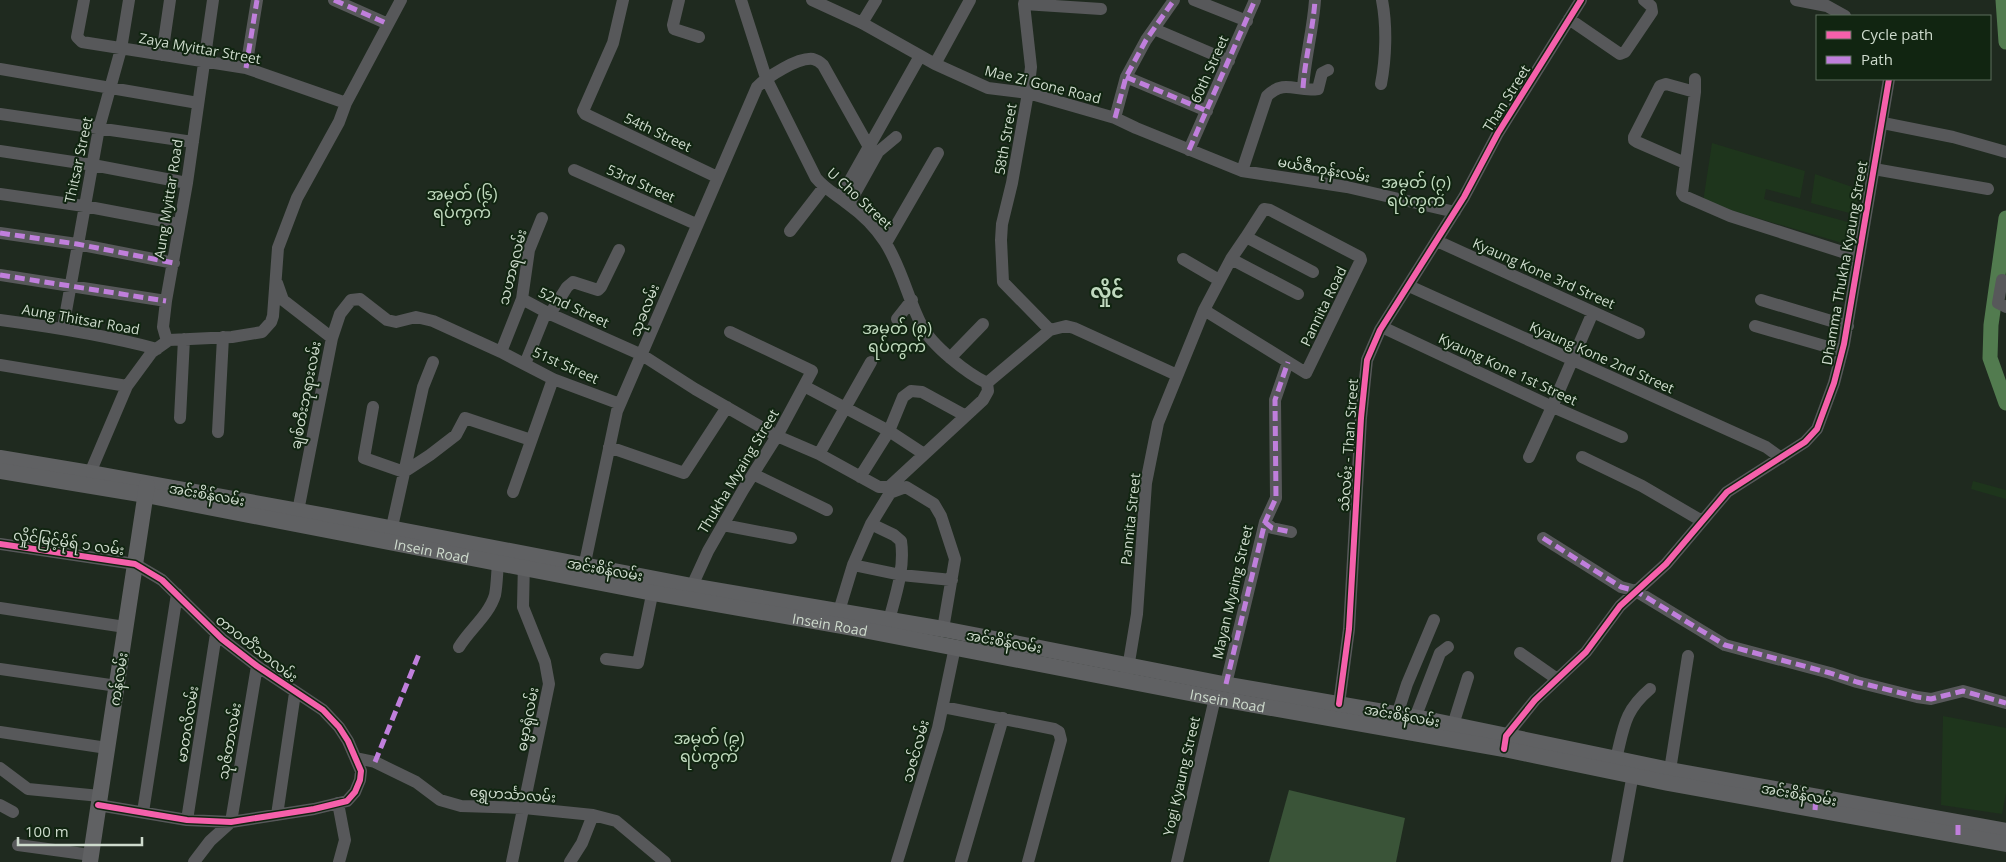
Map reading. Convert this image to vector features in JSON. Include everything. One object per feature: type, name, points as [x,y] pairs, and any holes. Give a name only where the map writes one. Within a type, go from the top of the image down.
[{"type":"main road","points":[[0,458],[89,479]]},
{"type":"main road","name":"Insein Road","points":[[0,471],[27,475],[89,479],[390,535],[498,563],[524,561]]},
{"type":"main road","name":"အင်းစိန်လမ်း","points":[[146,489],[298,511],[390,535],[654,586],[692,586],[943,629],[957,640]]},
{"type":"main road","name":"ကန်လမ်း","points":[[90,858],[146,489]]},
{"type":"main road","name":"Insein Road","points":[[654,586],[1045,656],[1128,673]]},
{"type":"main road","points":[[1128,673],[1220,688]]},
{"type":"main road","name":"Insein Road","points":[[1220,688],[1334,708]]},
{"type":"main road","name":"အင်းစိန်လမ်း","points":[[1334,708],[1404,719]]},
{"type":"main road","points":[[1404,719],[1434,728],[1505,742]]},
{"type":"main road","name":"အင်းစိန်လမ်း","points":[[1434,728],[1453,725],[1505,742],[1589,760],[1616,759],[1634,769],[1670,770],[1816,804],[2003,837]]},
{"type":"main road","points":[[1589,760],[1816,804]]},
{"type":"street","name":"Zaya Myittar Street","points":[[84,0],[77,37],[82,42],[246,68],[346,103]]},
{"type":"street","name":"Thitsar Street","points":[[62,328],[99,128],[122,49],[129,0]]},
{"type":"street","points":[[162,54],[170,0]]},
{"type":"street","name":"Aung Myittar Road","points":[[162,345],[166,301],[187,183],[213,0]]},
{"type":"street","points":[[246,68],[257,0]]},
{"type":"street","points":[[334,0],[388,24]]},
{"type":"street","points":[[89,479],[127,386],[152,352],[162,345],[184,339],[262,332],[271,322],[278,248],[297,198],[339,122],[346,103],[401,0]]},
{"type":"street","name":"54th Street","points":[[623,0],[613,44],[583,111],[585,114],[718,177]]},
{"type":"street","points":[[679,0],[672,25],[674,29],[698,37]]},
{"type":"street","name":"U Cho Street","points":[[741,0],[766,78],[816,178],[824,187],[868,222],[886,243],[912,300],[922,328],[950,358],[976,378],[987,383]]},
{"type":"street","name":"Mae Zi Gone Road","points":[[812,0],[826,2],[935,64],[988,88],[1028,93],[1115,118],[1189,150]]},
{"type":"street","points":[[862,23],[876,0]]},
{"type":"street","points":[[935,64],[970,0]]},
{"type":"street","points":[[1115,118],[1126,77],[1154,29],[1174,0]]},
{"type":"street","points":[[1194,0],[1247,21]]},
{"type":"street","name":"60th Street","points":[[1189,150],[1255,0]]},
{"type":"street","points":[[1303,88],[1304,64],[1314,15],[1315,0]]},
{"type":"street","points":[[1381,84],[1384,70],[1382,0]]},
{"type":"street","name":"Than Street","points":[[1455,212],[1498,133],[1581,0]]},
{"type":"street","points":[[1569,19],[1620,54],[1625,52],[1652,12],[1651,6],[1644,0]]},
{"type":"street","points":[[1796,0],[1827,6],[1843,15]]},
{"type":"street","points":[[1025,2],[1101,9]]},
{"type":"street","name":"58th Street","points":[[1025,2],[1030,56],[1028,93],[1012,183],[1002,224],[1003,282],[1050,330]]},
{"type":"street","points":[[1154,29],[1229,62]]},
{"type":"street","points":[[844,201],[869,147],[920,56]]},
{"type":"street","points":[[766,78],[807,59],[819,61],[869,147]]},
{"type":"street","points":[[0,68],[198,103]]},
{"type":"street","points":[[1242,171],[1267,96],[1274,89],[1283,86],[1318,89],[1322,73],[1328,70]]},
{"type":"street","points":[[1126,77],[1207,111]]},
{"type":"street","name":"သုခလမ်း","points":[[583,572],[620,404],[696,224],[757,87],[766,78]]},
{"type":"street","name":"Dhamma Thukha Kyaung Street","points":[[1505,742],[1535,700],[1586,652],[1620,606],[1666,564],[1728,492],[1805,442],[1816,429],[1834,383],[1848,326],[1889,80]]},
{"type":"street","points":[[1685,163],[1637,142],[1634,137],[1660,86],[1666,84],[1695,85],[1682,193],[1687,198],[1730,216],[1858,257]]},
{"type":"street","points":[[0,114],[192,142]]},
{"type":"street","points":[[1883,123],[1953,137],[2006,152]]},
{"type":"street","points":[[844,201],[878,152],[896,137]]},
{"type":"street","name":"မယ်ဇီကုန်းလမ်း","points":[[1189,150],[1242,171],[1347,187],[1455,212]]},
{"type":"street","points":[[0,151],[93,165],[187,183]]},
{"type":"street","points":[[886,243],[938,153]]},
{"type":"street","points":[[1874,168],[1988,189]]},
{"type":"street","name":"53rd Street","points":[[574,170],[696,224]]},
{"type":"street","points":[[790,231],[824,187]]},
{"type":"street","points":[[0,194],[84,206],[179,224]]},
{"type":"street","name":"Pannita Road","points":[[1288,362],[1307,372],[1361,260],[1360,257],[1267,209],[1264,210],[1246,237],[1313,272]]},
{"type":"street","name":"သံလမ်း - Than Street","points":[[1334,708],[1349,629],[1361,418],[1367,360],[1382,327],[1455,212]]},
{"type":"street","name":"သဟာရလမ်း","points":[[501,352],[522,299],[529,250],[542,218]]},
{"type":"street","points":[[0,233],[77,244],[174,263]]},
{"type":"street","name":"Pannita Street","points":[[1128,673],[1137,614],[1146,483],[1158,423],[1204,310],[1231,259],[1246,237]]},
{"type":"street","name":"Kyaung Kone 3rd Street","points":[[1437,241],[1639,333]]},
{"type":"street","points":[[525,364],[548,313],[567,287],[574,282],[598,290],[601,288],[619,250]]},
{"type":"street","points":[[1183,259],[1219,280]]},
{"type":"street","name":"Pannita Road","points":[[1231,259],[1298,294]]},
{"type":"street","points":[[0,275],[166,301]]},
{"type":"street","name":"ချစ်တီးဘုရားလမ်း","points":[[275,278],[283,300],[332,338],[298,511]]},
{"type":"street","points":[[2002,280],[2002,306]]},
{"type":"street","name":"Kyaung Kone 2nd Street","points":[[1409,286],[1766,447],[1781,458]]},
{"type":"street","name":"51st Street","points":[[332,338],[340,314],[351,300],[360,299],[387,320],[396,322],[416,317],[433,321],[501,352],[553,379],[620,404]]},
{"type":"street","name":"52nd Street","points":[[522,299],[548,313],[642,355],[777,436],[819,454],[879,487],[889,487],[924,454]]},
{"type":"street","points":[[897,319],[912,300]]},
{"type":"street","points":[[1761,300],[1848,326]]},
{"type":"street","points":[[1204,310],[1288,362]]},
{"type":"street","points":[[1529,457],[1593,312]]},
{"type":"street","name":"Aung Thitsar Road","points":[[0,320],[62,328],[162,345]]},
{"type":"street","points":[[950,358],[983,324]]},
{"type":"street","points":[[804,386],[889,431],[924,454],[983,400],[988,391],[987,383],[1050,330],[1066,326],[1074,328],[1177,375]]},
{"type":"street","points":[[1755,326],[1842,351]]},
{"type":"street","name":"Kyaung Kone 1st Street","points":[[1382,327],[1552,407],[1622,437]]},
{"type":"street","name":"Thukha Myaing Street","points":[[692,586],[708,551],[777,436],[812,371],[730,332]]},
{"type":"street","points":[[218,432],[223,337]]},
{"type":"street","points":[[180,418],[184,339]]},
{"type":"street","points":[[390,535],[423,387],[434,362]]},
{"type":"street","points":[[819,454],[871,362]]},
{"type":"street","name":"Mayan Myaing Street","points":[[1220,688],[1265,522],[1276,498],[1275,400],[1288,362]]},
{"type":"street","points":[[0,365],[127,386]]},
{"type":"street","points":[[512,492],[553,379]]},
{"type":"street","points":[[860,477],[889,431],[903,397],[911,391],[922,392],[966,416]]},
{"type":"street","points":[[373,407],[364,458],[404,472]]},
{"type":"street","points":[[609,447],[684,473],[727,407]]},
{"type":"street","points":[[404,472],[456,435],[465,418],[531,440]]},
{"type":"street","points":[[1582,457],[1642,486],[1702,521]]},
{"type":"street","points":[[753,474],[827,510]]},
{"type":"street","points":[[839,611],[853,565],[871,524],[890,492],[906,487],[934,504],[941,516],[955,559],[943,629]]},
{"type":"street","points":[[1265,522],[1272,528],[1291,532]]},
{"type":"street","points":[[871,524],[894,535],[901,541],[901,575],[889,620]]},
{"type":"street","points":[[724,525],[791,538]]},
{"type":"street","points":[[1543,538],[1621,587],[1636,591],[1725,645],[1917,697],[1931,699],[1964,691],[2006,703]]},
{"type":"street","name":"လှိုင်မြင့်မိုရ် ၁ လမ်း","points":[[0,544],[135,564]]},
{"type":"street","name":"ဓမ္မာရုံလမ်း","points":[[512,862],[549,684],[545,662],[522,607],[524,561]]},
{"type":"street","points":[[459,647],[466,635],[486,613],[494,595],[498,563]]},
{"type":"street","name":"တာဝတိံသာလမ်း","points":[[135,564],[162,580],[216,634],[257,666],[323,710],[339,727],[356,758]]},
{"type":"street","points":[[853,565],[901,575],[952,580]]},
{"type":"street","points":[[606,659],[638,663],[654,586]]},
{"type":"street","points":[[143,812],[176,594]]},
{"type":"street","points":[[0,608],[125,627]]},
{"type":"street","points":[[1404,719],[1407,684],[1434,620]]},
{"type":"street","name":"မာတလိလမ်း","points":[[188,820],[216,634]]},
{"type":"street","name":"သဇင်လမ်း","points":[[897,862],[926,772],[943,707],[957,640]]},
{"type":"street","points":[[1404,719],[1440,653],[1448,647]]},
{"type":"street","points":[[1520,653],[1557,679]]},
{"type":"street","points":[[1670,770],[1688,656]]},
{"type":"street","name":"သုဇိတာလမ်း","points":[[230,822],[257,666]]},
{"type":"street","points":[[0,669],[117,686]]},
{"type":"street","points":[[1453,725],[1468,677]]},
{"type":"street","name":"Yogi Kyaung Street","points":[[1177,862],[1220,688]]},
{"type":"street","points":[[1616,759],[1628,714],[1637,700],[1650,689]]},
{"type":"street","points":[[277,815],[295,693]]},
{"type":"street","points":[[943,707],[1003,718],[1054,729],[1059,732],[1061,740],[1028,862]]},
{"type":"street","points":[[961,862],[1003,718]]},
{"type":"street","points":[[0,732],[107,748]]},
{"type":"street","points":[[0,768],[28,789],[99,800],[143,812],[188,820],[230,822],[347,801],[355,792],[360,780],[361,772],[356,758]]},
{"type":"street","name":"ရွှေဟင်္သာလမ်း","points":[[356,758],[375,762],[416,782],[440,800],[461,806],[524,808],[592,815],[616,821],[665,862]]},
{"type":"street","points":[[1617,862],[1634,769]]},
{"type":"street","points":[[338,803],[345,840],[339,862]]},
{"type":"street","points":[[0,805],[13,812]]},
{"type":"street","points":[[570,862],[582,843],[592,815]]},
{"type":"street","points":[[194,862],[210,841],[230,822]]},
{"type":"street","points":[[18,846],[90,858]]},
{"type":"shaded area","points":[[1712,143],[1805,171],[1800,198],[1766,189],[1764,199],[1855,224],[1849,245],[1703,202]]},
{"type":"shaded area","points":[[1815,174],[1858,189],[1857,215],[1811,203]]},
{"type":"shaded area","points":[[1973,481],[2006,490],[2006,499],[1971,489]]},
{"type":"shaded area","points":[[1943,716],[2006,728],[2006,793],[2002,814],[1941,805]]},
{"type":"shaded area","points":[[1289,790],[1405,818],[1396,862],[1269,862]]},
{"type":"waterway","points":[[2003,0],[2006,42]]},
{"type":"waterway","points":[[2006,218],[1991,325],[1990,358],[2006,403]]},
{"type":"marked path","points":[[246,68],[257,0]]},
{"type":"marked path","points":[[334,0],[388,24]]},
{"type":"marked path","points":[[1115,118],[1126,77],[1146,40],[1174,0]]},
{"type":"marked path","points":[[1189,150],[1255,0]]},
{"type":"marked path","points":[[1303,88],[1315,0]]},
{"type":"marked path","points":[[1126,77],[1207,111]]},
{"type":"marked path","points":[[0,233],[77,244],[174,263]]},
{"type":"marked path","points":[[0,275],[166,301]]},
{"type":"marked path","points":[[1226,684],[1265,522],[1276,498],[1275,400],[1288,362]]},
{"type":"marked path","points":[[1265,522],[1272,528],[1291,532]]},
{"type":"marked path","points":[[1543,538],[1621,587],[1636,591],[1725,645],[1917,697],[1931,699],[1963,691],[2006,703]]},
{"type":"marked path","points":[[375,762],[419,654]]},
{"type":"marked path","points":[[1815,810],[1816,797]]},
{"type":"marked path","points":[[1958,821],[1958,835]]},
{"type":"cycle path","points":[[1339,704],[1349,629],[1361,418],[1367,360],[1380,330],[1464,197],[1498,133],[1581,0]]},
{"type":"cycle path","points":[[1504,749],[1506,736],[1535,700],[1586,652],[1620,606],[1666,564],[1727,492],[1805,442],[1817,429],[1834,383],[1844,344],[1889,80]]},
{"type":"cycle path","points":[[0,544],[135,564],[162,580],[222,639],[257,666],[323,710],[339,727],[348,741],[361,771],[360,780],[355,792],[347,801],[314,809],[231,822],[187,820],[98,805]]},
{"type":"district","name":"အမှတ် (၇) ရပ်ကွက်","points":[[1416,191]]},
{"type":"district","name":"အမှတ် (၆) ရပ်ကွက်","points":[[462,203]]},
{"type":"district","name":"လှိုင်","points":[[1107,291]]},
{"type":"district","name":"အမှတ် (၈) ရပ်ကွက်","points":[[897,337]]},
{"type":"district","name":"အမှတ် (၉) ရပ်ကွက်","points":[[709,747]]}]
